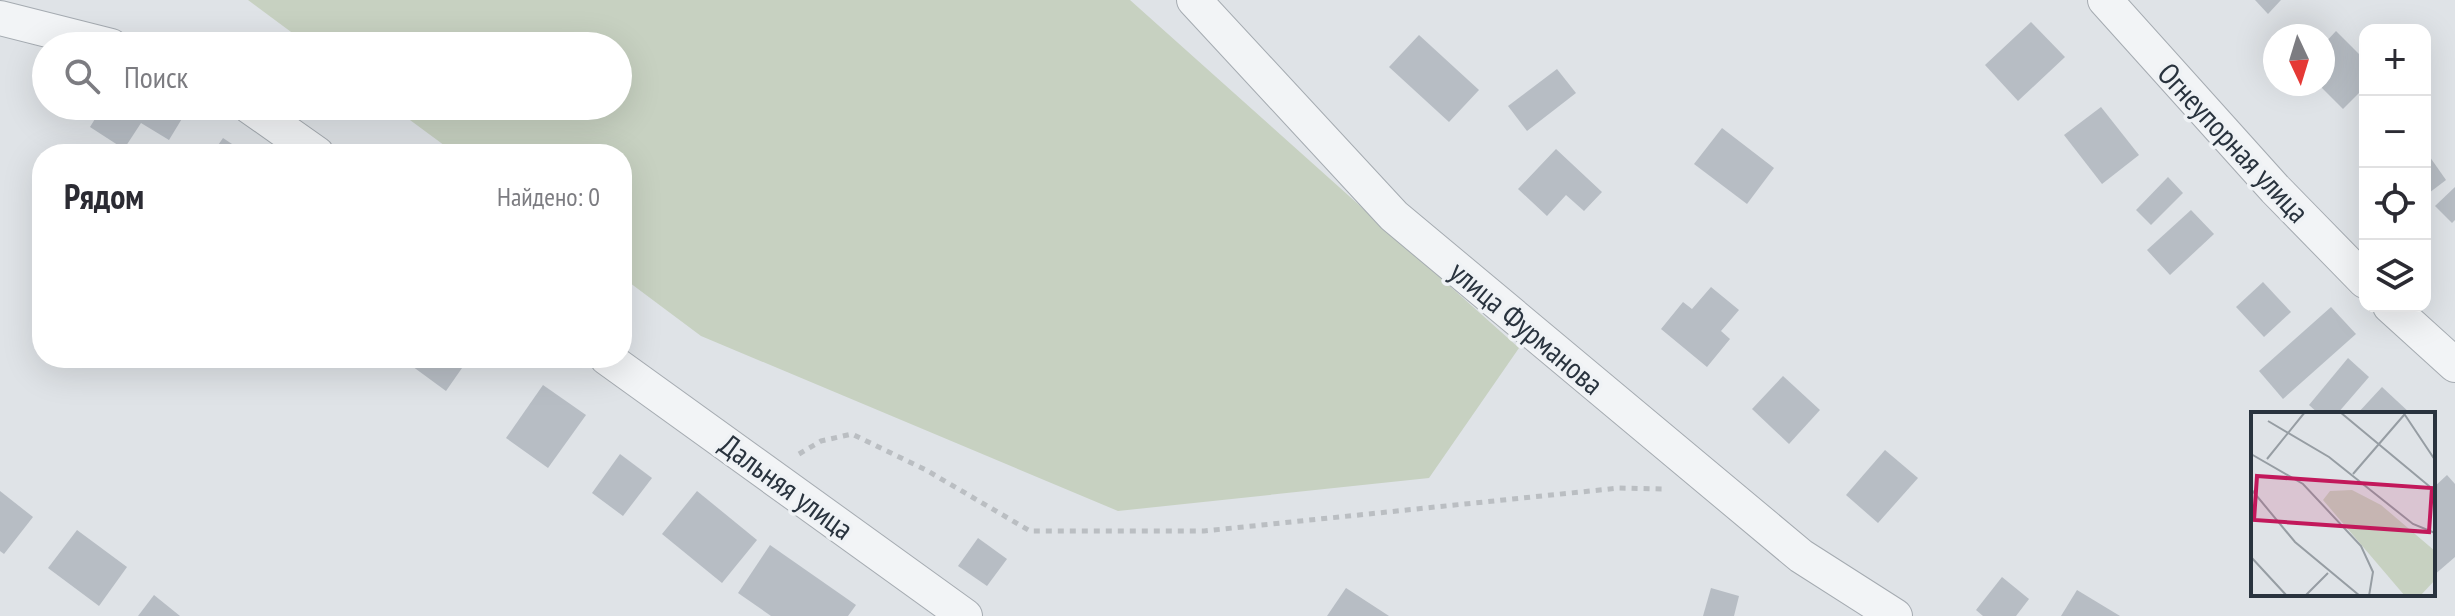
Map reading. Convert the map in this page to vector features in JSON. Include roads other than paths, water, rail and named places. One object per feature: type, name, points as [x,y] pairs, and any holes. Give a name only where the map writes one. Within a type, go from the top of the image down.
[{"type":"street","name":"улица Фурманова","points":[[1194,0],[1394,216],[1801,556],[1895,616]]},
{"type":"street","name":"Огнеупорная улица","points":[[2105,0],[2275,189],[2359,275]]},
{"type":"street","points":[[1,24],[41,32]]},
{"type":"street","points":[[269,120],[303,144]]},
{"type":"street","points":[[2397,312],[2455,365]]},
{"type":"street","name":"Дальняя улица","points":[[621,368],[965,616]]}]
